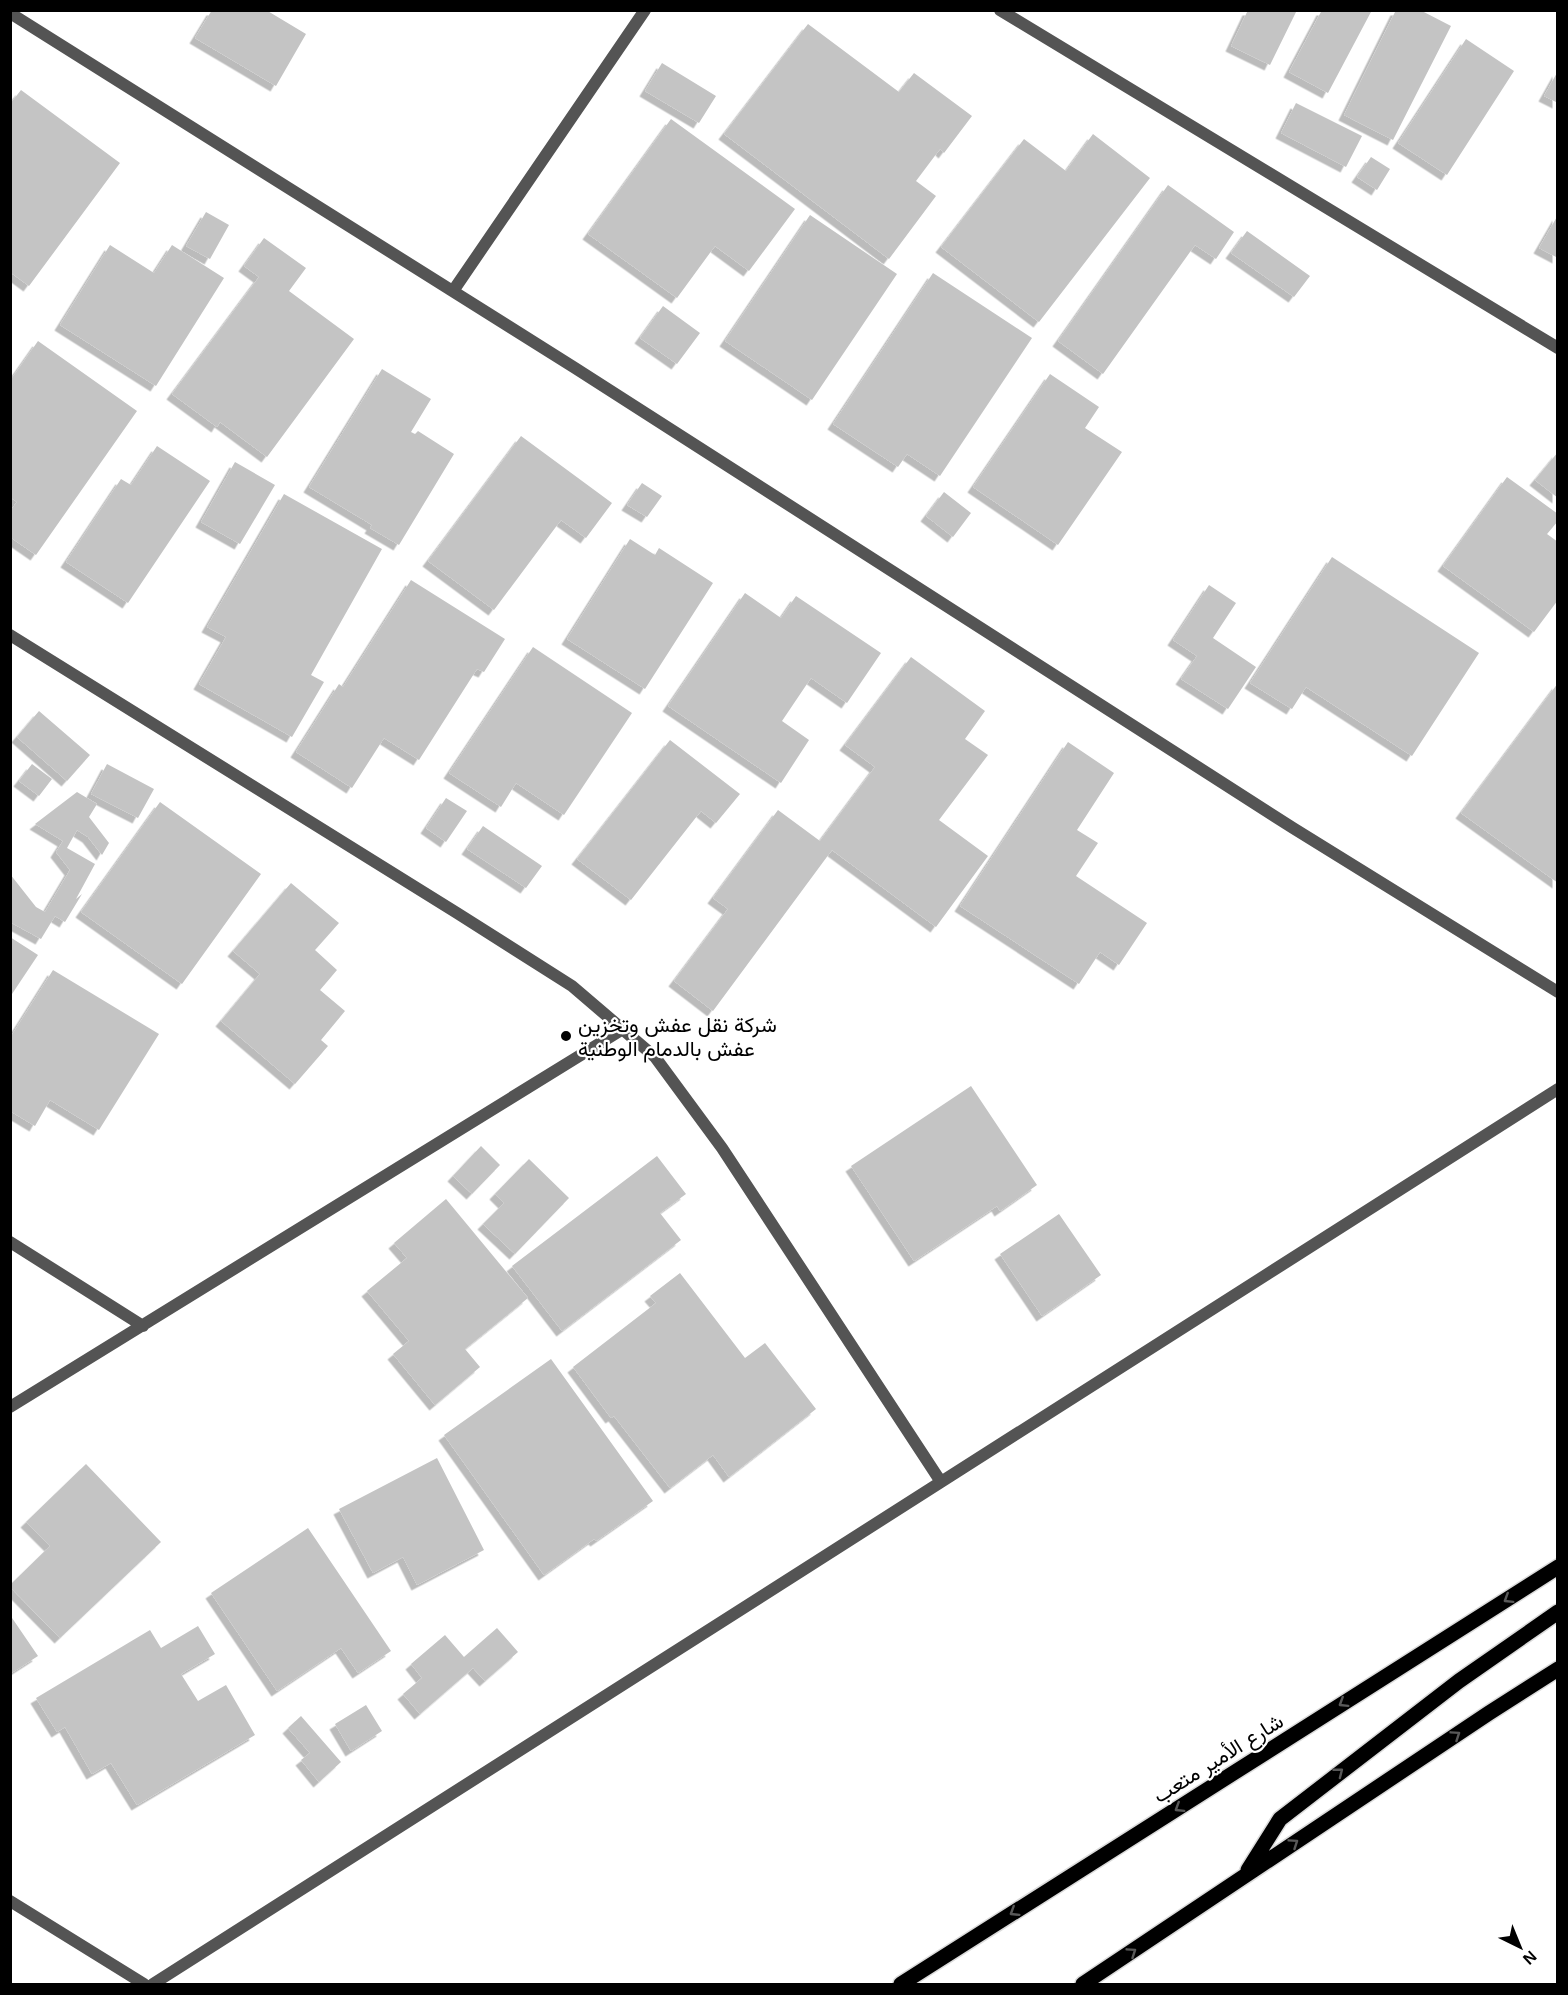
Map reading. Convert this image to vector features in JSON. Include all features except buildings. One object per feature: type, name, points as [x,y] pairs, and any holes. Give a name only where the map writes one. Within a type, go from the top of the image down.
[{"type":"main road","name":"شارع الأمير متعب","points":[[901,1984],[1557,1568]]},
{"type":"main road","points":[[1245,1875],[1280,1819],[1450,1688],[1557,1612]]},
{"type":"main road","points":[[1083,1984],[1557,1669]]},
{"type":"street","points":[[453,291],[645,10]]},
{"type":"street","points":[[1000,10],[1557,348]]},
{"type":"street","points":[[10,13],[27,16],[1293,828],[1557,992]]},
{"type":"street","points":[[10,635],[572,986],[655,1057],[722,1148],[941,1482]]},
{"type":"street","points":[[10,1407],[623,1029]]},
{"type":"street","points":[[153,1984],[1557,1089]]},
{"type":"street","points":[[10,1242],[143,1326]]},
{"type":"street","points":[[10,1901],[144,1984]]},
{"type":"place","name":"شركة نقل عفش وتخزين عفش بالدمام الوطنية","points":[[566,1036]]}]
